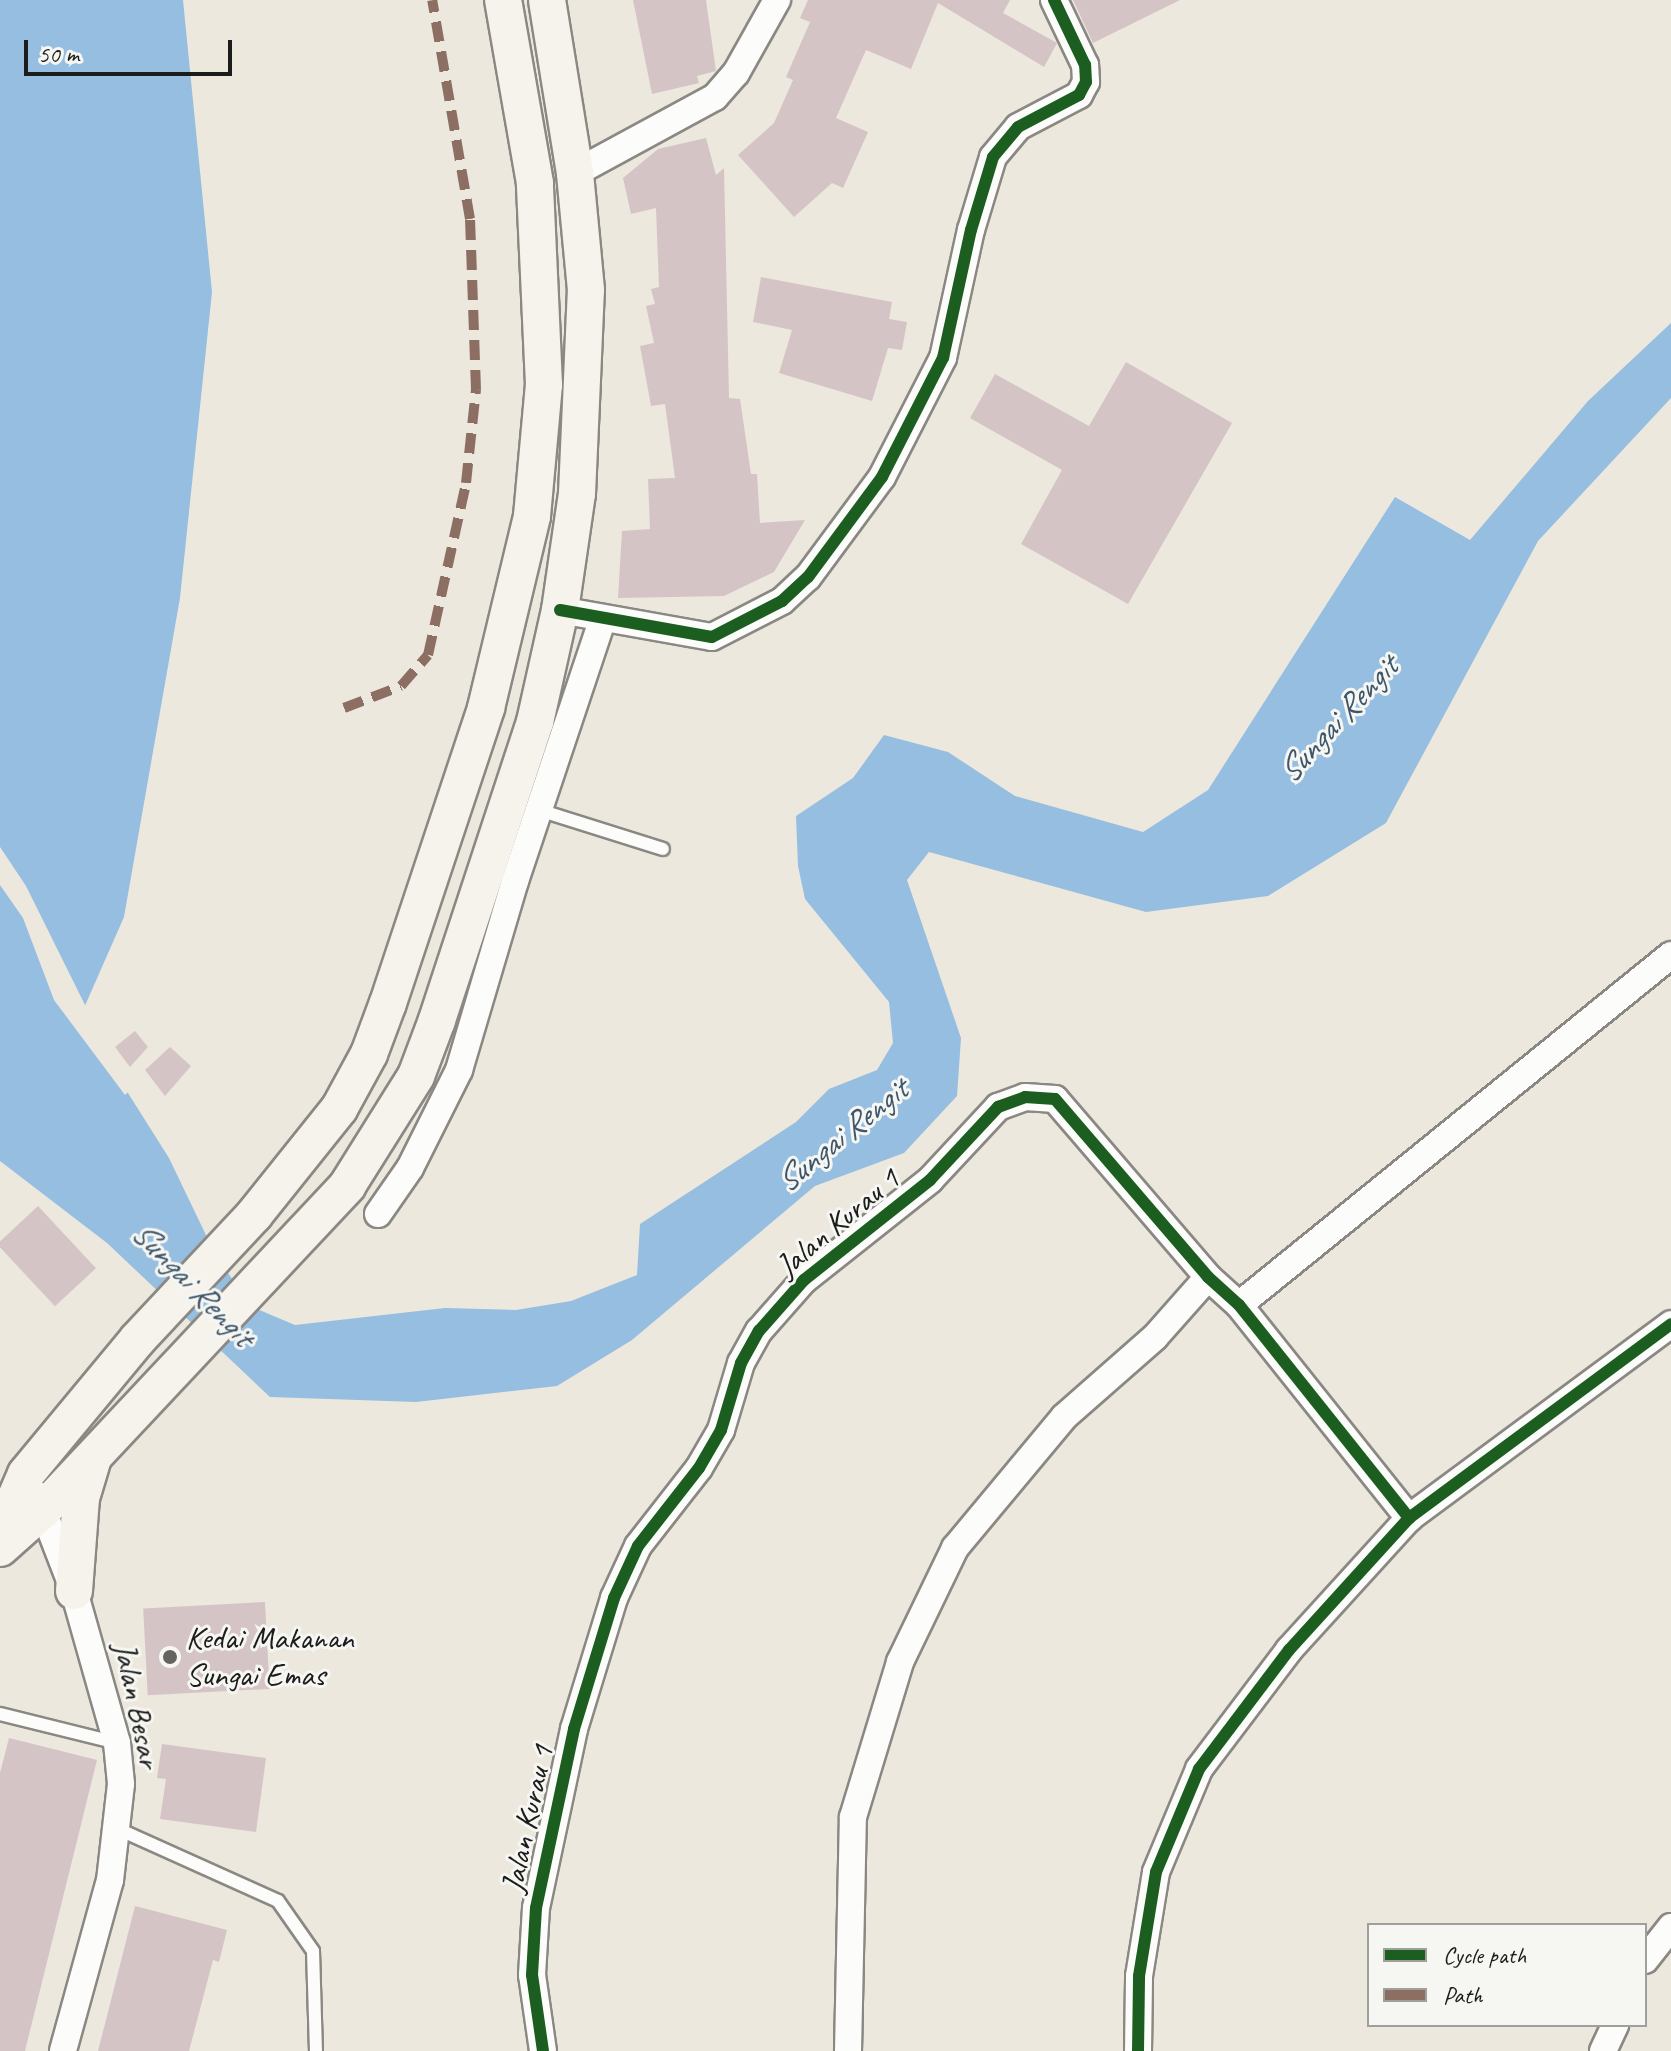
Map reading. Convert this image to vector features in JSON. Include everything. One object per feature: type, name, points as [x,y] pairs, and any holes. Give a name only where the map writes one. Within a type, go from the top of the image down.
[{"type":"main road","points":[[0,1534],[26,1474],[138,1339],[254,1215],[339,1109],[369,1054],[486,708],[532,516],[544,385],[543,287],[535,183],[503,0]]},
{"type":"main road","points":[[0,1548],[44,1509],[169,1373],[293,1249],[382,1137],[416,1076],[526,806],[535,722],[560,610],[586,391],[586,290],[575,173],[547,0]]},
{"type":"main road","points":[[74,1591],[81,1498],[95,1453]]},
{"type":"street","points":[[575,173],[715,97],[736,73],[777,0]]},
{"type":"street","points":[[560,610],[712,637],[760,615],[808,577],[882,477],[943,358],[971,230],[993,157],[1018,127],[1079,95],[1086,82],[1085,65],[1054,0]]},
{"type":"street","points":[[378,1214],[410,1168],[459,1070],[515,881],[526,806],[603,618]]},
{"type":"street","points":[[1239,1305],[1671,955]]},
{"type":"street","name":"Jalan Kurau 1","points":[[543,2051],[532,1975],[536,1908],[574,1729],[614,1598],[632,1559],[721,1430],[741,1363],[759,1331],[804,1280],[930,1180],[998,1107],[1025,1097],[1055,1099],[1208,1277],[1239,1305],[1409,1518]]},
{"type":"street","points":[[848,2051],[853,1817],[900,1662],[955,1548],[1064,1417],[1155,1337],[1208,1277]]},
{"type":"street","points":[[1138,2051],[1139,1976],[1156,1872],[1199,1769],[1289,1650],[1409,1518],[1671,1324]]},
{"type":"street","name":"Jalan Besar","points":[[26,1474],[44,1509],[74,1591],[117,1743],[118,1829],[110,1880],[63,2051]]},
{"type":"street","points":[[1647,1957],[1671,1927]]},
{"type":"street","points":[[1603,2051],[1614,2027]]},
{"type":"lane","points":[[526,806],[663,849]]},
{"type":"lane","points":[[0,1714],[117,1743]]},
{"type":"lane","points":[[118,1829],[278,1901],[313,1951],[316,2051]]},
{"type":"water","name":"Sungai Rengit","points":[[0,0],[183,0],[212,292],[180,598],[124,917],[80,1017],[169,1158],[216,1256],[252,1307],[295,1325],[445,1308],[516,1310],[571,1301],[637,1275],[640,1224],[796,1122],[829,1089],[877,1070],[893,1043],[889,1002],[805,899],[798,866],[796,816],[853,778],[884,735],[948,752],[1015,796],[1143,832],[1208,790],[1395,497],[1470,540],[1588,401],[1671,323],[1671,398],[1538,541],[1386,823],[1268,896],[1146,912],[929,852],[907,880],[961,1038],[957,1096],[904,1153],[815,1186],[632,1340],[557,1386],[416,1402],[270,1397],[107,1243],[0,1161]]},
{"type":"pier","points":[[0,847],[26,886],[87,1009],[84,1016],[131,1089],[125,1095],[54,1000],[23,918],[0,885]]},
{"type":"building","points":[[633,0],[706,0],[716,71],[697,76],[699,83],[652,94]]},
{"type":"building","points":[[808,0],[1010,0],[1003,13],[1057,43],[1044,67],[938,3],[911,69],[866,50],[836,118],[868,132],[843,188],[832,183],[794,217],[738,155],[774,123],[793,80],[786,77],[810,22],[800,18]]},
{"type":"building","points":[[1073,0],[1180,0],[1093,43]]},
{"type":"building","points":[[706,138],[716,175],[724,168],[729,398],[740,399],[751,474],[757,474],[760,523],[805,520],[774,572],[724,596],[618,598],[622,531],[650,529],[648,479],[675,478],[665,404],[651,406],[640,346],[654,343],[646,306],[655,304],[651,289],[659,287],[656,208],[631,214],[623,178],[658,149]]},
{"type":"building","points":[[761,277],[892,302],[889,319],[907,322],[902,350],[888,348],[872,401],[779,373],[792,330],[753,322]]},
{"type":"building","points":[[1126,362],[1232,423],[1128,604],[1021,544],[1062,470],[970,418],[995,374],[1089,426]]},
{"type":"building","points":[[135,1031],[148,1047],[130,1067],[115,1047]]},
{"type":"building","points":[[170,1047],[191,1066],[165,1096],[145,1070]]},
{"type":"building","points":[[38,1206],[96,1268],[55,1306],[0,1247],[0,1241]]},
{"type":"building","points":[[265,1602],[270,1689],[148,1695],[143,1608]]},
{"type":"building","points":[[9,1738],[97,1760],[25,2051],[0,2051],[0,1773]]},
{"type":"building","points":[[162,1744],[266,1758],[256,1832],[160,1819],[166,1779],[157,1778]]},
{"type":"building","points":[[135,1906],[227,1930],[219,1962],[213,1960],[189,2051],[98,2051]]},
{"type":"marked path","points":[[344,708],[401,686],[428,655],[466,483],[476,390],[470,219],[432,0]]},
{"type":"cycle path","points":[[560,610],[712,637],[782,601],[808,577],[882,477],[943,358],[971,230],[993,157],[1018,127],[1079,95],[1086,82],[1085,65],[1054,0]]},
{"type":"cycle path","points":[[543,2051],[532,1975],[536,1908],[574,1729],[614,1598],[638,1546],[699,1468],[721,1430],[741,1363],[759,1331],[804,1280],[930,1180],[998,1107],[1025,1097],[1055,1099],[1208,1277],[1239,1305],[1409,1518]]},
{"type":"cycle path","points":[[1138,2051],[1139,1976],[1156,1872],[1199,1769],[1289,1650],[1409,1518],[1671,1324]]},
{"type":"place","name":"Kedai Makanan Sungai Emas","points":[[170,1657]]}]
